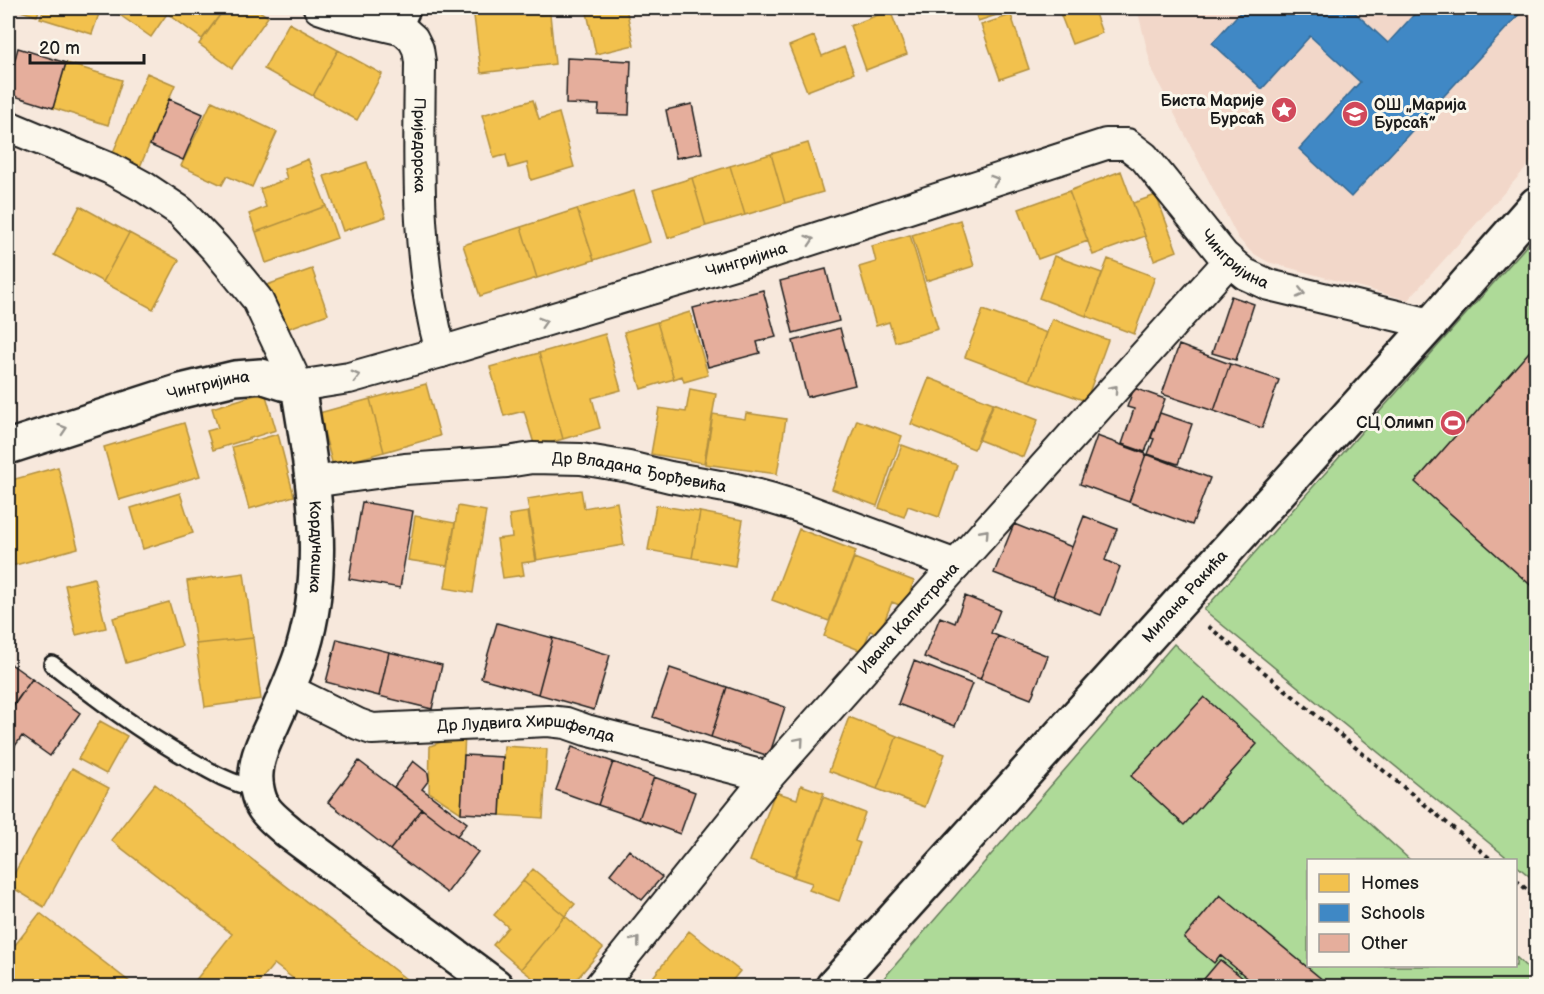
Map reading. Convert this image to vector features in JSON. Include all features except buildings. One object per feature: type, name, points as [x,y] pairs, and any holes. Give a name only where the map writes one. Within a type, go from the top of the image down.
[{"type":"street","name":"Приједорска","points":[[319,8],[340,15],[408,19],[420,62],[421,217],[431,312],[441,352]]},
{"type":"street","name":"Кордунашка","points":[[8,126],[111,169],[180,211],[216,249],[257,299],[298,386],[312,482],[317,541],[314,600],[302,652],[259,755],[255,773],[257,789]]},
{"type":"street","name":"Чингријина","points":[[8,447],[181,390],[235,378],[261,376],[298,386],[348,378],[764,255],[1106,144],[1127,144],[1144,157],[1229,261],[1245,274],[1269,285],[1431,324]]},
{"type":"street","name":"Милана Ракића","points":[[832,987],[1431,324],[1536,204]]},
{"type":"street","name":"Ивана Капистрана","points":[[600,987],[768,777],[1229,261]]},
{"type":"street","name":"Др Владана Ђорђевића","points":[[312,482],[405,469],[507,462],[532,458],[581,459],[736,489],[773,499],[956,565]]},
{"type":"street","name":"Др Лудвига Хиршфелда","points":[[288,689],[372,729],[548,720],[768,777]]},
{"type":"street","points":[[257,789],[264,808],[290,833],[496,987]]},
{"type":"lane","points":[[52,664],[102,703],[170,749],[226,780],[257,789]]},
{"type":"path","points":[[1202,621],[1490,859]]},
{"type":"path","points":[[1517,882],[1536,898]]},
{"type":"shaded area","name":"ОШ „Марија Бурсаћ”","points":[[1137,8],[1536,8],[1536,157],[1408,300],[1268,262],[1251,252],[1238,238],[1152,70]]},
{"type":"green space","name":"СЦ Олимп","points":[[1536,235],[1536,882],[1517,866],[1517,859],[1509,859],[1204,610]]},
{"type":"green space","points":[[1174,644],[1409,859],[1307,859],[1307,967],[1517,967],[1517,958],[1536,976],[1536,986],[877,986]]},
{"type":"place","name":"Биста Марије Бурсаћ","points":[[1284,110]]},
{"type":"place","name":"ОШ „Марија Бурсаћ”","points":[[1355,114]]},
{"type":"place","name":"СЦ Олимп","points":[[1453,423]]}]
